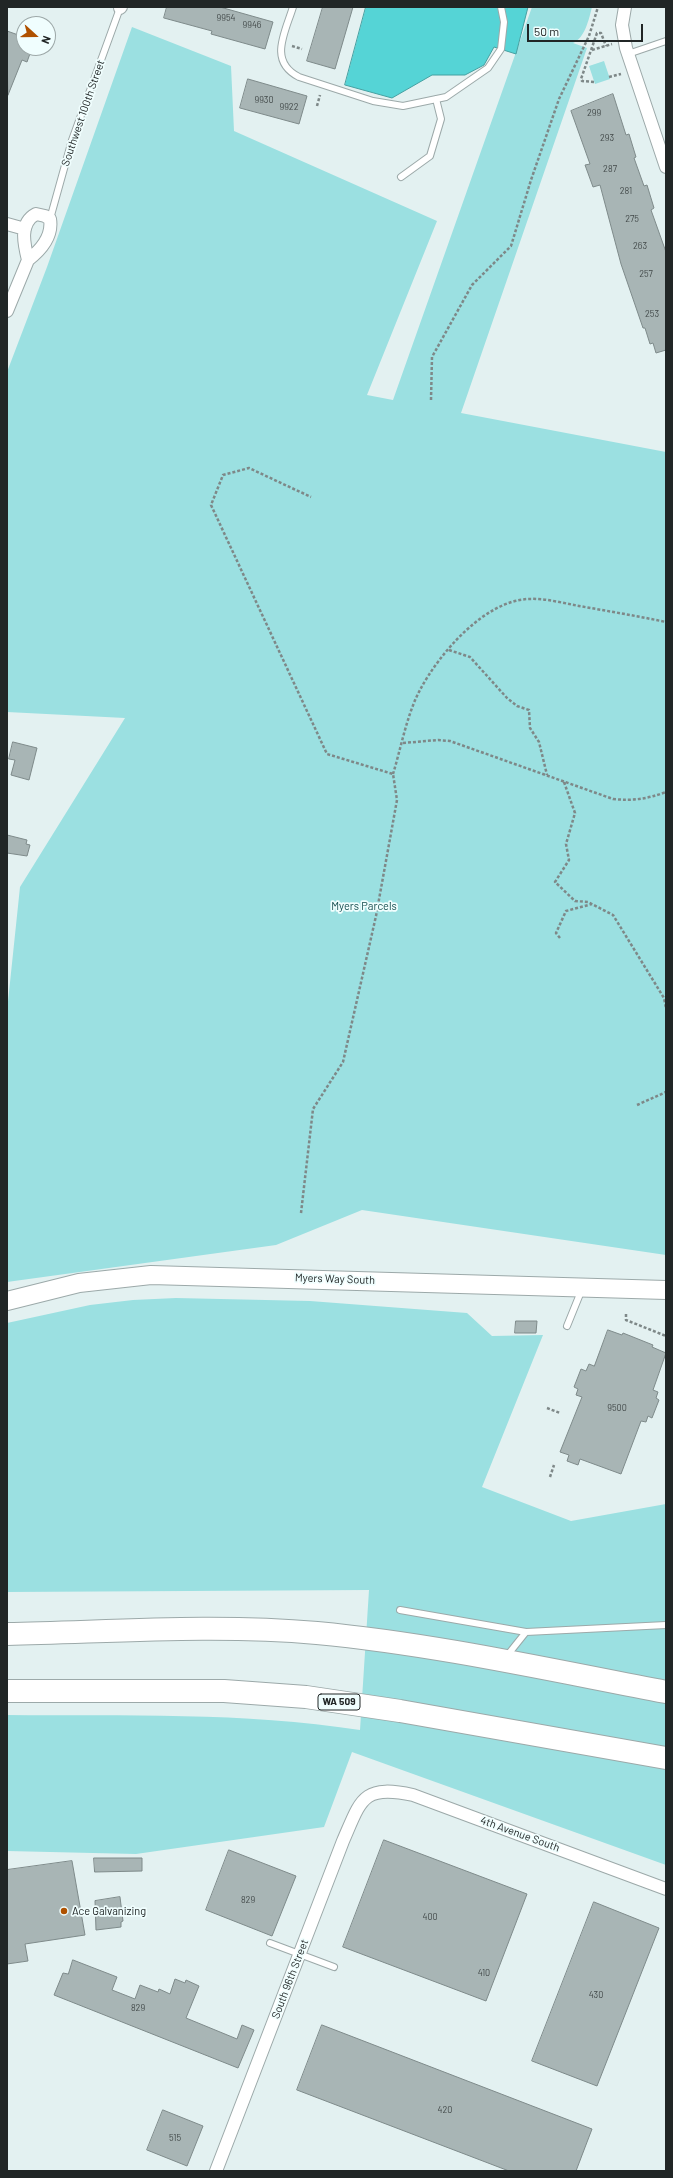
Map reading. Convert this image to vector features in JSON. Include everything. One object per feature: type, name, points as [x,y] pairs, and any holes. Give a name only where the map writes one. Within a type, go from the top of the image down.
[{"type":"highway","points":[[7,1634],[229,1629],[316,1633],[397,1642],[666,1692]]},
{"type":"highway","name":"WA 509","points":[[7,1691],[224,1691],[306,1697],[408,1712],[666,1758]]},
{"type":"main road","name":"Myers Way South","points":[[7,1301],[80,1283],[151,1275],[666,1290]]},
{"type":"street","points":[[625,7],[622,25],[628,54],[666,167]]},
{"type":"street","points":[[28,260],[25,248],[25,229],[29,218],[36,214],[50,219]]},
{"type":"street","name":"Southwest 100th Street","points":[[7,311],[28,260],[37,253],[48,237],[50,219]]},
{"type":"street","points":[[7,224],[25,229]]},
{"type":"street","name":"4th Avenue South","points":[[372,1793],[386,1790],[413,1795],[666,1888]]},
{"type":"street","name":"South 96th Street","points":[[218,2170],[300,1954],[358,1807],[365,1798],[372,1793]]},
{"type":"lane","name":"Southwest 100th Street","points":[[50,219],[72,140],[120,7]]},
{"type":"lane","points":[[293,7],[280,56],[283,64],[289,71],[299,77],[373,101],[403,106],[446,97],[488,68],[501,49],[504,22],[501,7]]},
{"type":"lane","points":[[628,54],[666,41]]},
{"type":"lane","points":[[401,177],[430,156],[441,119],[436,99]]},
{"type":"lane","points":[[567,1326],[583,1288]]},
{"type":"lane","points":[[400,1610],[526,1632],[666,1625]]},
{"type":"lane","points":[[502,1662],[526,1632]]},
{"type":"lane","points":[[270,1943],[334,1967]]},
{"type":"path","points":[[432,400],[432,357],[472,285],[511,246],[559,99],[589,36],[598,7]]},
{"type":"path","points":[[594,82],[586,82],[581,79],[599,32],[606,46]]},
{"type":"path","points":[[592,50],[613,44]]},
{"type":"path","points":[[290,45],[302,49]]},
{"type":"path","points":[[610,77],[622,74]]},
{"type":"path","points":[[317,106],[321,93]]},
{"type":"path","points":[[311,497],[249,468],[223,475],[211,505],[327,754],[393,775]]},
{"type":"path","points":[[301,1213],[313,1109],[343,1062],[376,916],[397,800],[393,775],[420,691],[435,666],[458,638],[484,617],[509,602],[528,599],[549,600],[666,622]]},
{"type":"path","points":[[449,650],[470,657],[507,698],[517,706],[529,710],[530,728],[539,742],[547,775]]},
{"type":"path","points":[[403,743],[438,740],[450,741],[612,799],[633,801],[650,799],[666,792]]},
{"type":"path","points":[[564,782],[575,813],[566,844],[569,860],[555,882],[575,901],[592,904],[614,915],[664,998],[666,1008]]},
{"type":"path","points":[[560,938],[556,932],[566,911],[592,904]]},
{"type":"path","points":[[638,1106],[666,1092]]},
{"type":"path","points":[[626,1314],[626,1320],[666,1336]]},
{"type":"path","points":[[547,1408],[560,1413]]},
{"type":"path","points":[[550,1477],[554,1465]]},
{"type":"green space","name":"Myers Parcels","points":[[532,7],[592,7],[588,22],[581,37],[573,43],[587,48],[461,413],[666,452],[666,1255],[362,1210],[276,1245],[7,1282],[7,1011],[20,887],[125,718],[7,712],[7,372],[47,267],[132,27],[231,66],[234,131],[437,221],[367,395],[393,400]]},
{"type":"green space","points":[[604,61],[610,79],[595,84],[589,66]]},
{"type":"green space","points":[[176,1298],[310,1301],[467,1313],[492,1336],[543,1335],[482,1487],[571,1521],[666,1504],[666,1865],[352,1752],[324,1827],[136,1854],[7,1851],[7,1715],[184,1716],[272,1720],[360,1730],[369,1590],[7,1592],[7,1323],[90,1305],[133,1300]]},
{"type":"shaded area","points":[[366,7],[528,7],[516,54],[494,47],[484,65],[465,75],[432,75],[392,98],[345,85]]},
{"type":"building","points":[[167,7],[220,7],[273,22],[265,49],[211,34],[212,31],[164,18]]},
{"type":"building","points":[[323,7],[353,7],[335,69],[307,61]]},
{"type":"building","points":[[7,31],[16,34],[16,56],[29,56],[27,62],[22,60],[8,95]]},
{"type":"building","points":[[248,79],[307,96],[299,124],[240,108]]},
{"type":"building","points":[[613,94],[626,135],[629,134],[636,157],[634,158],[644,186],[647,185],[654,208],[651,210],[666,252],[666,350],[656,353],[653,343],[650,344],[645,328],[643,328],[621,264],[600,185],[593,187],[585,165],[590,164],[571,111]]},
{"type":"building","points":[[13,742],[37,748],[29,780],[11,775],[15,760],[9,759]]},
{"type":"building","points":[[7,835],[27,840],[26,844],[30,845],[27,856],[7,853]]},
{"type":"building","points":[[516,1321],[537,1321],[536,1333],[515,1333]]},
{"type":"building","points":[[608,1330],[622,1335],[623,1333],[653,1345],[652,1347],[666,1353],[653,1390],[658,1392],[656,1398],[659,1400],[652,1418],[648,1416],[646,1422],[641,1421],[621,1474],[580,1459],[578,1465],[567,1461],[569,1455],[560,1452],[582,1397],[576,1395],[578,1389],[574,1387],[581,1369],[586,1371],[589,1364],[594,1366]]},
{"type":"building","points":[[384,1840],[527,1894],[486,2001],[343,1947]]},
{"type":"building","points":[[229,1850],[296,1876],[272,1936],[206,1910]]},
{"type":"building","points":[[94,1858],[142,1858],[142,1871],[95,1872]]},
{"type":"building","name":"Ace Galvanizing","points":[[72,1861],[85,1935],[25,1944],[28,1961],[7,1964],[7,1870]]},
{"type":"building","points":[[120,1897],[123,1921],[121,1922],[121,1927],[96,1930],[95,1901]]},
{"type":"building","points":[[594,1902],[659,1928],[597,2086],[532,2061]]},
{"type":"building","points":[[73,1960],[117,1977],[112,1990],[135,1999],[140,1985],[158,1992],[159,1989],[170,1994],[175,1979],[185,1983],[186,1980],[199,1986],[186,2018],[237,2039],[242,2025],[254,2030],[238,2068],[54,1995],[63,1973],[68,1974]]},
{"type":"building","points":[[322,2025],[592,2129],[576,2171],[509,2171],[297,2090]]},
{"type":"building","points":[[163,2110],[203,2126],[187,2166],[147,2150]]},
{"type":"place","name":"Ace Galvanizing","points":[[64,1911]]}]
